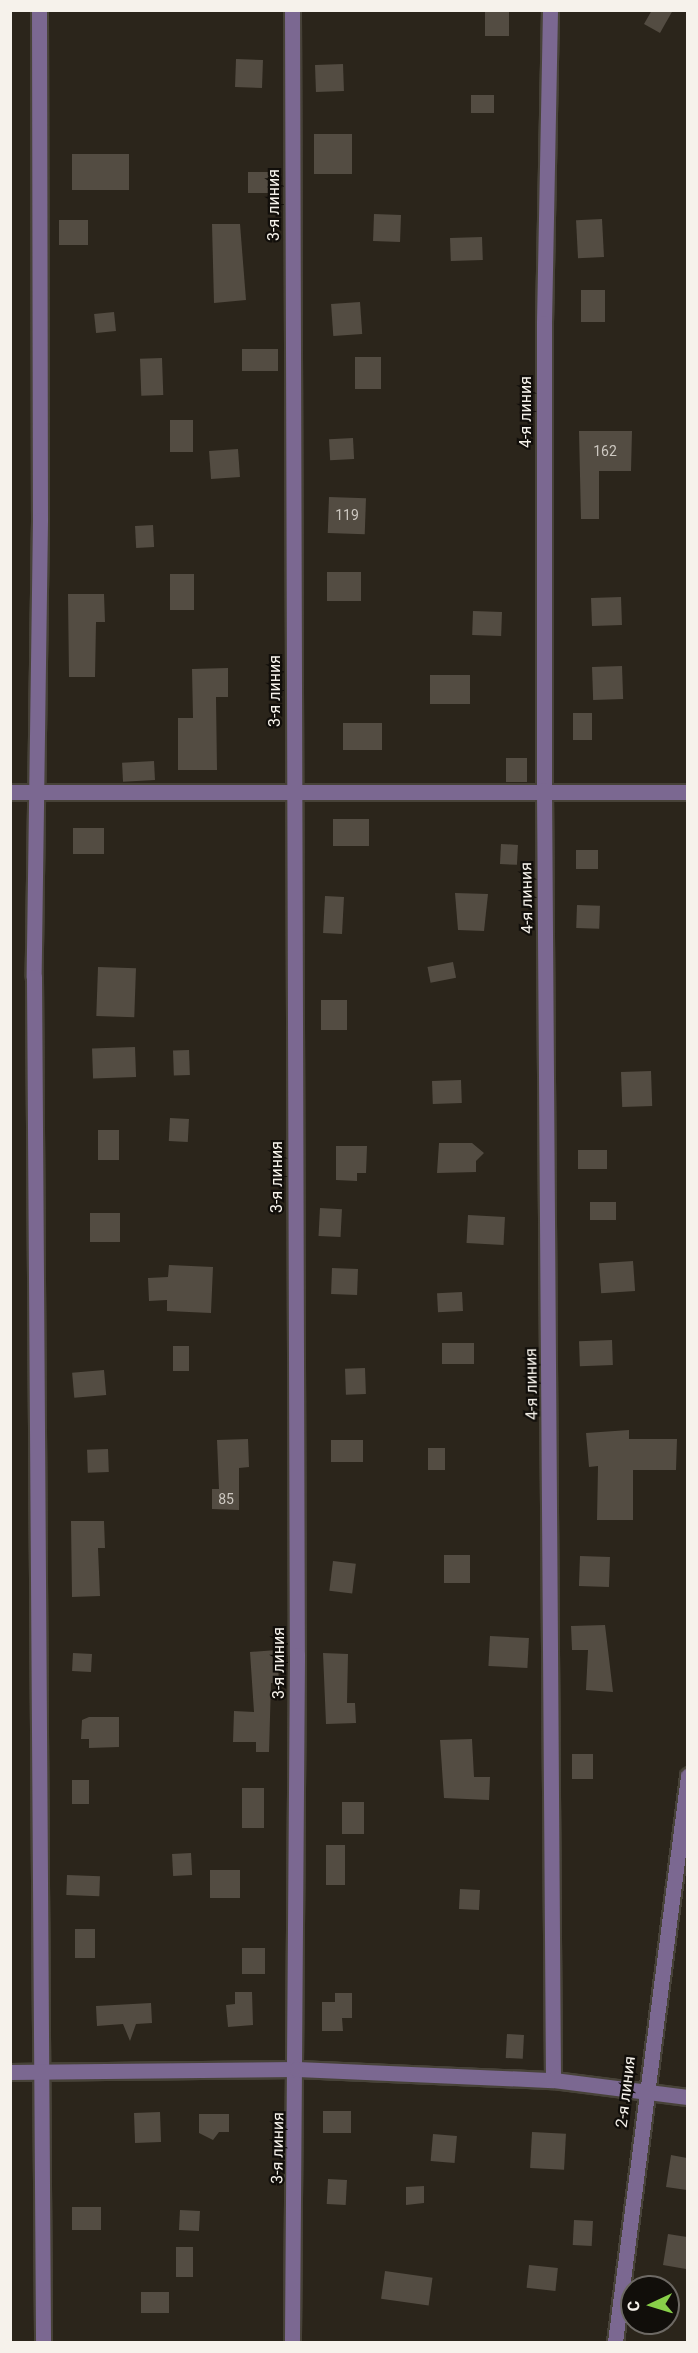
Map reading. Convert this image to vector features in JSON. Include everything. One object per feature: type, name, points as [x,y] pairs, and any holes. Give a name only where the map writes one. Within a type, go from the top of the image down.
[{"type":"street","points":[[39,10],[35,791],[41,1525],[43,2343]]},
{"type":"street","name":"3-я линия","points":[[291,10],[297,2069],[292,2343]]},
{"type":"street","name":"4-я линия","points":[[550,10],[544,323],[544,790],[555,1785],[554,2080]]},
{"type":"street","points":[[10,792],[544,790],[687,792]]},
{"type":"street","name":"2-я линия","points":[[615,2343],[644,2091],[687,1776]]},
{"type":"street","points":[[10,2072],[297,2069],[554,2080],[687,2097]]},
{"type":"building","points":[[485,10],[509,10],[509,36],[485,36]]},
{"type":"building","points":[[652,10],[673,10],[660,33],[644,24]]},
{"type":"building","points":[[236,59],[263,60],[262,88],[235,87]]},
{"type":"building","points":[[343,64],[344,91],[316,92],[315,65]]},
{"type":"building","points":[[471,95],[494,95],[494,113],[471,113]]},
{"type":"building","points":[[314,134],[352,134],[352,174],[314,174]]},
{"type":"building","points":[[72,154],[129,154],[129,190],[72,190]]},
{"type":"building","points":[[248,172],[270,172],[270,193],[248,193]]},
{"type":"building","points":[[374,214],[401,215],[400,242],[373,241]]},
{"type":"building","points":[[602,219],[604,257],[578,258],[576,220]]},
{"type":"building","points":[[59,220],[88,220],[88,245],[59,245]]},
{"type":"building","points":[[212,224],[240,224],[246,300],[214,303]]},
{"type":"building","points":[[482,237],[483,260],[451,261],[450,238]]},
{"type":"building","points":[[581,290],[605,290],[605,322],[581,322]]},
{"type":"building","points":[[360,302],[362,334],[333,336],[331,304]]},
{"type":"building","points":[[114,312],[116,331],[96,333],[94,314]]},
{"type":"building","points":[[242,349],[278,349],[278,371],[242,371]]},
{"type":"building","points":[[355,357],[381,357],[381,389],[355,389]]},
{"type":"building","points":[[162,358],[163,395],[141,396],[140,359]]},
{"type":"building","points":[[170,420],[193,420],[193,452],[170,452]]},
{"type":"building","points":[[579,431],[632,431],[631,471],[599,471],[599,519],[581,519]]},
{"type":"building","points":[[353,438],[354,459],[330,460],[329,439]]},
{"type":"building","points":[[238,449],[240,477],[211,479],[209,451]]},
{"type":"building","points":[[329,497],[366,498],[365,534],[328,533]]},
{"type":"building","points":[[153,525],[154,547],[136,548],[135,526]]},
{"type":"building","points":[[327,572],[361,572],[361,601],[327,601]]},
{"type":"building","points":[[170,574],[194,574],[194,610],[170,610]]},
{"type":"building","points":[[68,594],[104,594],[105,622],[96,622],[95,677],[69,677]]},
{"type":"building","points":[[621,597],[622,625],[592,626],[591,598]]},
{"type":"building","points":[[473,611],[502,612],[501,636],[472,635]]},
{"type":"building","points":[[622,666],[623,699],[593,700],[592,667]]},
{"type":"building","points":[[228,668],[228,697],[216,697],[217,770],[178,770],[178,718],[193,718],[192,669]]},
{"type":"building","points":[[430,675],[470,675],[470,704],[430,704]]},
{"type":"building","points":[[573,713],[592,713],[592,740],[573,740]]},
{"type":"building","points":[[343,723],[382,723],[382,750],[343,750]]},
{"type":"building","points":[[506,758],[527,758],[527,782],[506,782]]},
{"type":"building","points":[[154,761],[155,780],[123,782],[122,763]]},
{"type":"building","points":[[333,819],[369,819],[369,846],[333,846]]},
{"type":"building","points":[[73,828],[104,828],[104,854],[73,854]]},
{"type":"building","points":[[501,844],[518,845],[517,865],[500,864]]},
{"type":"building","points":[[576,850],[598,850],[598,869],[576,869]]},
{"type":"building","points":[[455,893],[488,894],[484,931],[458,930]]},
{"type":"building","points":[[325,896],[344,897],[342,934],[323,933]]},
{"type":"building","points":[[577,905],[600,906],[599,929],[576,928]]},
{"type":"building","points":[[453,962],[456,978],[431,983],[427,967]]},
{"type":"building","points":[[98,967],[136,968],[134,1017],[96,1016]]},
{"type":"building","points":[[321,1000],[347,1000],[347,1030],[321,1030]]},
{"type":"building","points":[[135,1047],[136,1077],[93,1078],[92,1049]]},
{"type":"building","points":[[189,1050],[190,1075],[174,1076],[173,1051]]},
{"type":"building","points":[[651,1071],[652,1106],[622,1107],[621,1072]]},
{"type":"building","points":[[461,1080],[462,1103],[433,1104],[432,1081]]},
{"type":"building","points":[[170,1118],[189,1119],[188,1142],[169,1141]]},
{"type":"building","points":[[98,1130],[119,1130],[119,1160],[98,1160]]},
{"type":"building","points":[[439,1143],[472,1143],[484,1153],[476,1161],[476,1172],[437,1173]]},
{"type":"building","points":[[336,1146],[367,1146],[366,1173],[357,1173],[357,1181],[336,1180]]},
{"type":"building","points":[[578,1150],[607,1150],[607,1169],[578,1169]]},
{"type":"building","points":[[590,1202],[616,1202],[616,1220],[590,1220]]},
{"type":"building","points":[[320,1208],[342,1209],[341,1237],[319,1236]]},
{"type":"building","points":[[90,1213],[120,1213],[120,1242],[90,1242]]},
{"type":"building","points":[[468,1215],[505,1217],[503,1245],[467,1243]]},
{"type":"building","points":[[633,1261],[635,1291],[601,1293],[599,1263]]},
{"type":"building","points":[[169,1265],[213,1267],[211,1313],[167,1311],[167,1300],[149,1301],[148,1278],[168,1277]]},
{"type":"building","points":[[332,1268],[358,1269],[357,1295],[331,1294]]},
{"type":"building","points":[[462,1292],[463,1311],[438,1312],[437,1293]]},
{"type":"building","points":[[612,1340],[613,1365],[580,1366],[579,1341]]},
{"type":"building","points":[[442,1343],[474,1343],[474,1364],[442,1364]]},
{"type":"building","points":[[173,1346],[189,1346],[189,1371],[173,1371]]},
{"type":"building","points":[[365,1368],[366,1394],[346,1395],[345,1369]]},
{"type":"building","points":[[104,1370],[106,1395],[74,1398],[72,1373]]},
{"type":"building","points":[[629,1430],[629,1439],[677,1439],[676,1470],[633,1470],[633,1520],[597,1520],[598,1466],[589,1467],[586,1433]]},
{"type":"building","points":[[248,1439],[249,1467],[239,1468],[239,1510],[212,1509],[212,1489],[219,1489],[217,1440]]},
{"type":"building","points":[[331,1440],[363,1440],[363,1462],[331,1462]]},
{"type":"building","points":[[428,1448],[445,1448],[445,1470],[428,1470]]},
{"type":"building","points":[[108,1449],[109,1472],[88,1473],[87,1450]]},
{"type":"building","points":[[71,1521],[104,1521],[105,1548],[98,1548],[100,1596],[72,1597]]},
{"type":"building","points":[[444,1555],[470,1555],[470,1583],[444,1583]]},
{"type":"building","points":[[580,1556],[610,1557],[609,1587],[579,1586]]},
{"type":"building","points":[[333,1561],[356,1564],[352,1594],[329,1591]]},
{"type":"building","points":[[605,1625],[613,1692],[586,1690],[588,1650],[572,1650],[571,1626]]},
{"type":"building","points":[[490,1636],[529,1638],[527,1668],[488,1666]]},
{"type":"building","points":[[277,1650],[279,1682],[271,1683],[269,1752],[256,1752],[256,1742],[233,1742],[234,1711],[254,1712],[250,1652]]},
{"type":"building","points":[[73,1653],[92,1654],[91,1672],[72,1671]]},
{"type":"building","points":[[323,1653],[348,1654],[347,1703],[355,1703],[356,1723],[326,1724]]},
{"type":"building","points":[[89,1717],[119,1717],[119,1747],[89,1748],[89,1739],[81,1739],[82,1720]]},
{"type":"building","points":[[472,1739],[474,1777],[490,1777],[489,1800],[444,1798],[440,1740]]},
{"type":"building","points":[[572,1754],[593,1754],[593,1779],[572,1779]]},
{"type":"building","points":[[72,1780],[89,1780],[89,1804],[72,1804]]},
{"type":"building","points":[[242,1788],[264,1788],[264,1828],[242,1828]]},
{"type":"building","points":[[342,1802],[364,1802],[364,1834],[342,1834]]},
{"type":"building","points":[[326,1845],[345,1845],[345,1885],[326,1885]]},
{"type":"building","points":[[191,1853],[192,1875],[173,1876],[172,1854]]},
{"type":"building","points":[[210,1870],[240,1870],[240,1898],[210,1898]]},
{"type":"building","points":[[67,1875],[100,1876],[99,1896],[66,1895]]},
{"type":"building","points":[[460,1889],[480,1890],[479,1910],[459,1909]]},
{"type":"building","points":[[75,1929],[95,1929],[95,1958],[75,1958]]},
{"type":"building","points":[[242,1948],[265,1948],[265,1974],[242,1974]]},
{"type":"building","points":[[235,1992],[252,1992],[253,2025],[228,2027],[226,2005],[235,2004]]},
{"type":"building","points":[[335,1993],[352,1993],[352,2018],[342,2018],[343,2031],[322,2031],[322,2002],[335,2002]]},
{"type":"building","points":[[151,2003],[152,2023],[136,2024],[130,2041],[123,2024],[97,2026],[96,2006]]},
{"type":"building","points":[[507,2034],[524,2035],[523,2059],[506,2058]]},
{"type":"building","points":[[323,2111],[351,2111],[351,2133],[323,2133]]},
{"type":"building","points":[[160,2112],[161,2142],[135,2143],[134,2113]]},
{"type":"building","points":[[199,2114],[229,2114],[229,2132],[219,2132],[213,2140],[199,2133]]},
{"type":"building","points":[[532,2132],[566,2134],[564,2170],[530,2168]]},
{"type":"building","points":[[433,2134],[457,2136],[455,2163],[431,2161]]},
{"type":"building","points":[[671,2155],[687,2158],[687,2190],[666,2187]]},
{"type":"building","points":[[328,2179],[347,2180],[346,2205],[327,2204]]},
{"type":"building","points":[[424,2186],[424,2203],[406,2205],[406,2187]]},
{"type":"building","points":[[72,2207],[101,2207],[101,2230],[72,2230]]},
{"type":"building","points":[[180,2210],[200,2211],[199,2231],[179,2230]]},
{"type":"building","points":[[574,2220],[593,2221],[592,2246],[573,2245]]},
{"type":"building","points":[[668,2234],[687,2237],[686,2269],[663,2265]]},
{"type":"building","points":[[176,2247],[193,2247],[193,2277],[176,2277]]},
{"type":"building","points":[[529,2265],[558,2268],[555,2291],[527,2288]]},
{"type":"building","points":[[385,2271],[433,2278],[429,2305],[381,2299]]},
{"type":"building","points":[[141,2292],[169,2292],[169,2313],[141,2313]]}]
